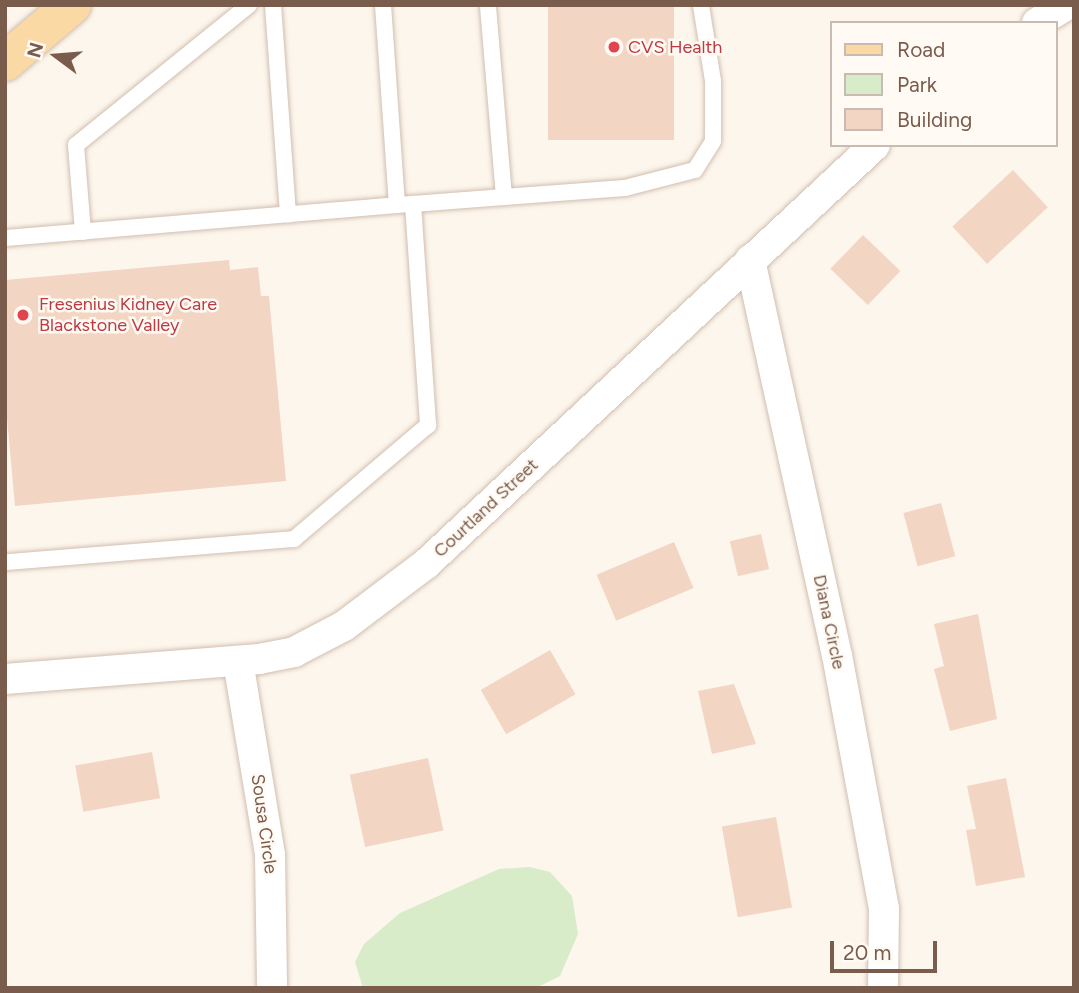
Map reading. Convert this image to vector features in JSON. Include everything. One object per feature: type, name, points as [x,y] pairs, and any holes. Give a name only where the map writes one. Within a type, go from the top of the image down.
[{"type":"main road","points":[[5,62],[72,5]]},
{"type":"street","points":[[1040,21],[1067,5]]},
{"type":"street","name":"Courtland Street","points":[[5,679],[238,662],[311,645],[402,584],[873,147]]},
{"type":"street","name":"Diana Circle","points":[[750,260],[837,655],[882,897],[883,988]]},
{"type":"street","name":"Sousa Circle","points":[[238,662],[270,855],[272,988]]},
{"type":"lane","points":[[83,232],[76,145],[249,5]]},
{"type":"lane","points":[[273,5],[288,214]]},
{"type":"lane","points":[[5,562],[294,540],[428,425],[383,5]]},
{"type":"lane","points":[[488,5],[503,197]]},
{"type":"lane","points":[[5,238],[625,188],[695,170],[713,141],[713,81],[701,5]]},
{"type":"green space","points":[[530,867],[550,872],[572,896],[578,934],[560,976],[536,988],[363,988],[355,962],[364,944],[400,913],[499,869]]},
{"type":"building","name":"CVS Health","points":[[548,5],[674,5],[674,140],[548,140]]},
{"type":"building","points":[[1013,170],[1048,207],[987,264],[952,227]]},
{"type":"building","points":[[863,235],[900,271],[868,305],[830,269]]},
{"type":"building","points":[[229,260],[230,270],[258,267],[261,296],[269,296],[286,481],[15,506],[5,396],[5,280]]},
{"type":"building","points":[[941,503],[955,556],[918,566],[903,513]]},
{"type":"building","points":[[761,534],[769,569],[738,576],[730,541]]},
{"type":"building","points":[[674,542],[694,588],[616,621],[597,575]]},
{"type":"building","points":[[978,614],[997,719],[950,731],[934,669],[944,666],[934,624]]},
{"type":"building","points":[[550,650],[576,694],[506,734],[481,690]]},
{"type":"building","points":[[734,684],[756,744],[712,754],[698,691]]},
{"type":"building","points":[[152,752],[160,798],[83,812],[75,766]]},
{"type":"building","points":[[428,758],[443,830],[365,847],[350,775]]},
{"type":"building","points":[[1006,778],[1025,877],[976,886],[966,830],[976,829],[967,786]]},
{"type":"building","points":[[776,817],[792,908],[738,917],[722,827]]},
{"type":"place","name":"CVS Health","points":[[614,47]]},
{"type":"place","name":"Fresenius Kidney Care Blackstone Valley","points":[[23,315]]}]
